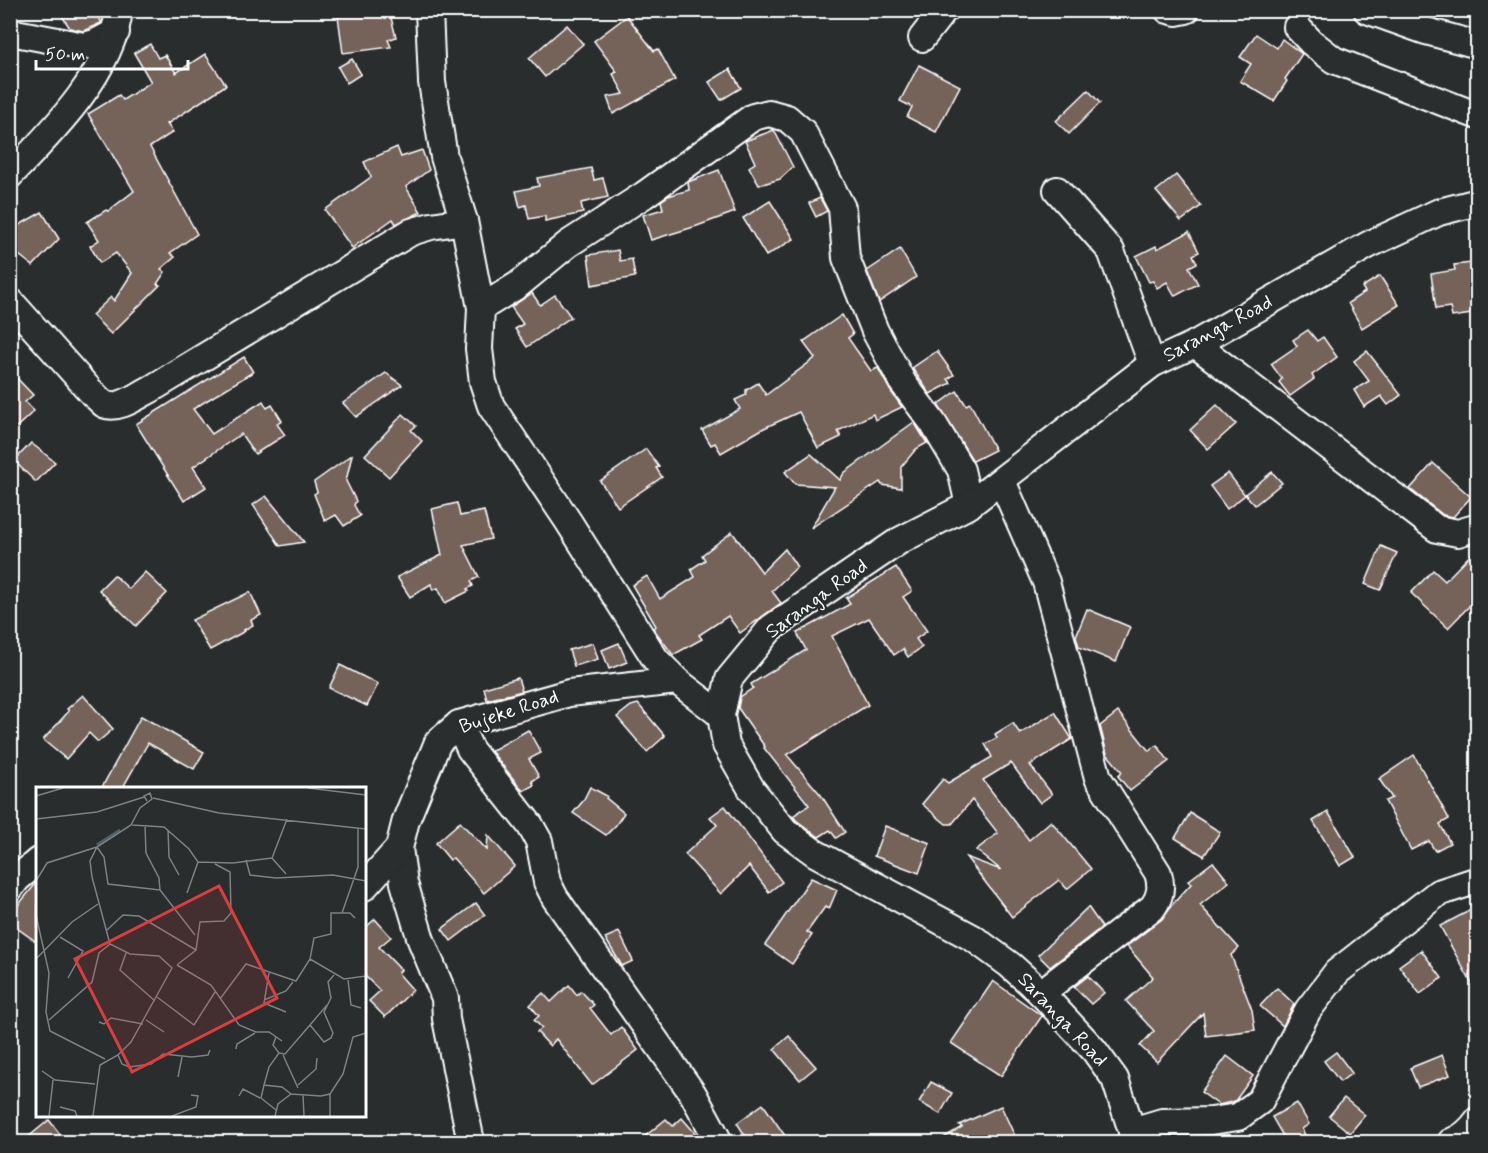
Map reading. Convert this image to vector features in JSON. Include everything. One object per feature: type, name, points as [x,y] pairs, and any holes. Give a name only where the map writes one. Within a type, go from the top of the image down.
[{"type":"street","points":[[429,10],[432,82],[444,157],[464,221],[480,308],[479,349],[483,382],[491,406],[643,636],[656,660],[677,681],[721,715]]},
{"type":"street","points":[[922,38],[944,10]]},
{"type":"street","points":[[1168,10],[1186,10]]},
{"type":"street","points":[[1367,10],[1426,31],[1478,45]]},
{"type":"street","points":[[10,32],[84,46],[95,43],[117,21]]},
{"type":"street","points":[[10,175],[68,112],[97,69],[117,21]]},
{"type":"street","points":[[1297,27],[1311,42],[1334,60],[1478,116]]},
{"type":"street","points":[[480,308],[518,285],[568,244],[644,195],[753,117],[769,113],[787,118],[803,132],[842,208],[846,258],[875,331],[903,383],[933,423],[962,470],[969,505]]},
{"type":"street","points":[[1057,190],[1111,251],[1152,364]]},
{"type":"street","name":"Saranga Road","points":[[1132,1137],[1115,1079],[1094,1050],[1041,993],[1010,965],[973,938],[815,853],[785,831],[752,789],[726,745],[721,715],[729,679],[771,628],[899,541],[969,505],[1002,482],[1152,364],[1196,344],[1368,245],[1439,212],[1478,202]]},
{"type":"street","points":[[10,301],[93,394],[105,405],[113,406],[151,389],[411,232],[431,226],[464,221]]},
{"type":"street","points":[[1196,344],[1437,529],[1458,532],[1478,527]]},
{"type":"street","points":[[1002,482],[1046,582],[1098,778],[1158,873],[1161,882],[1158,899],[1153,907],[1041,993]]},
{"type":"street","name":"Bujeke Road","points":[[366,885],[399,848],[406,820],[438,742],[459,724],[569,693],[677,681]]},
{"type":"street","points":[[459,724],[470,749],[530,825],[538,841],[547,882],[555,898],[693,1094],[719,1143]]},
{"type":"street","points":[[399,848],[404,883],[421,940],[445,998],[446,1019],[471,1143]]},
{"type":"street","points":[[10,888],[36,863]]},
{"type":"street","points":[[1132,1137],[1162,1122],[1210,1121],[1238,1117],[1260,1101],[1308,1010],[1337,972],[1438,893],[1478,880]]},
{"type":"street","points":[[1451,1143],[1472,1128],[1478,1120]]},
{"type":"building","points":[[58,10],[94,10],[101,23],[83,31],[70,28]]},
{"type":"building","points":[[349,10],[389,10],[396,37],[388,40],[391,47],[343,53],[338,16]]},
{"type":"building","points":[[627,16],[654,51],[658,49],[675,80],[613,114],[607,97],[624,94],[613,74],[617,72],[594,41]]},
{"type":"building","points":[[567,25],[583,44],[545,77],[529,58]]},
{"type":"building","points":[[1256,34],[1277,48],[1282,39],[1302,54],[1285,79],[1287,81],[1274,101],[1240,81],[1251,64],[1240,57]]},
{"type":"building","points":[[150,44],[158,58],[165,55],[176,73],[205,54],[226,85],[167,124],[173,132],[150,147],[197,234],[170,253],[175,257],[161,269],[165,272],[157,284],[160,285],[111,334],[92,315],[111,297],[114,301],[132,273],[116,253],[100,263],[90,246],[99,240],[87,222],[106,210],[108,211],[134,191],[88,114],[119,95],[123,100],[151,82],[134,53]]},
{"type":"building","points":[[352,59],[361,74],[347,83],[338,67]]},
{"type":"building","points":[[919,65],[960,86],[936,132],[907,117],[912,107],[900,101]]},
{"type":"building","points":[[730,69],[741,88],[721,100],[709,82]]},
{"type":"building","points":[[1088,90],[1100,103],[1069,134],[1056,121]]},
{"type":"building","points":[[774,130],[793,167],[780,179],[759,185],[749,167],[755,163],[745,141]]},
{"type":"building","points":[[397,147],[401,157],[422,150],[429,170],[406,187],[421,212],[396,224],[393,219],[352,248],[325,210],[371,177],[364,162]]},
{"type":"building","points":[[591,168],[594,180],[603,178],[608,197],[581,203],[583,213],[545,221],[545,216],[529,219],[526,205],[520,207],[516,191],[539,186],[537,178]]},
{"type":"building","points":[[719,170],[735,212],[651,240],[643,215],[663,209],[661,201],[668,196],[689,190],[688,182]]},
{"type":"building","points":[[1176,175],[1201,206],[1181,221],[1156,191]]},
{"type":"building","points":[[820,198],[827,211],[816,217],[809,203]]},
{"type":"building","points":[[770,201],[794,239],[766,256],[743,218]]},
{"type":"building","points":[[42,212],[59,239],[33,266],[10,248],[10,239],[14,228]]},
{"type":"building","points":[[1189,232],[1199,252],[1193,255],[1197,263],[1189,267],[1198,284],[1175,296],[1167,282],[1157,288],[1153,281],[1149,282],[1136,256],[1156,246],[1157,249]]},
{"type":"building","points":[[900,249],[916,277],[879,302],[867,271]]},
{"type":"building","points":[[618,250],[620,261],[632,259],[635,277],[592,285],[588,255]]},
{"type":"building","points":[[1472,263],[1472,266],[1478,266],[1478,313],[1452,317],[1450,307],[1436,309],[1431,274],[1455,270],[1454,265]]},
{"type":"building","points":[[1380,276],[1399,305],[1362,328],[1348,303],[1365,292],[1362,287]]},
{"type":"building","points":[[532,293],[540,305],[555,295],[571,317],[527,347],[515,329],[523,324],[511,307]]},
{"type":"building","points":[[842,315],[853,334],[848,338],[871,371],[878,368],[902,407],[875,420],[873,414],[838,431],[841,437],[818,448],[799,412],[764,428],[721,453],[715,443],[711,445],[702,430],[740,409],[735,400],[746,395],[746,390],[758,383],[766,395],[815,358],[803,342]]},
{"type":"building","points":[[1308,330],[1317,341],[1323,337],[1337,357],[1312,375],[1314,379],[1290,396],[1279,382],[1282,379],[1271,364],[1297,346],[1293,340]]},
{"type":"building","points":[[937,351],[954,375],[948,379],[951,383],[930,394],[912,368]]},
{"type":"building","points":[[1367,351],[1401,395],[1388,405],[1381,396],[1364,407],[1354,390],[1369,381],[1354,361]]},
{"type":"building","points":[[244,357],[253,372],[193,409],[212,434],[263,401],[267,408],[272,405],[282,421],[277,424],[285,435],[255,454],[241,434],[193,467],[206,487],[184,501],[136,424]]},
{"type":"building","points":[[10,371],[33,395],[25,402],[34,411],[10,433]]},
{"type":"building","points":[[386,373],[402,385],[356,417],[343,403]]},
{"type":"building","points":[[957,391],[966,405],[970,403],[995,450],[973,461],[938,405]]},
{"type":"building","points":[[1217,405],[1236,424],[1208,449],[1190,430]]},
{"type":"building","points":[[403,414],[416,426],[411,430],[422,441],[389,477],[365,455]]},
{"type":"building","points":[[914,422],[927,443],[916,449],[901,467],[901,488],[882,485],[880,482],[811,528],[835,487],[795,484],[785,472],[811,454],[840,480],[844,473]]},
{"type":"building","points":[[31,443],[55,462],[36,482],[14,461]]},
{"type":"building","points":[[646,449],[659,467],[656,468],[662,477],[618,507],[600,481]]},
{"type":"building","points":[[352,455],[346,481],[356,501],[354,505],[360,516],[344,526],[336,515],[325,521],[314,494],[317,492],[314,482]]},
{"type":"building","points":[[1433,463],[1471,497],[1453,517],[1443,515],[1410,489]]},
{"type":"building","points":[[1272,472],[1282,483],[1255,505],[1245,494]]},
{"type":"building","points":[[1228,473],[1245,495],[1227,509],[1210,486]]},
{"type":"building","points":[[266,496],[304,542],[280,546],[253,505]]},
{"type":"building","points":[[457,503],[460,516],[484,511],[491,539],[463,545],[479,577],[471,581],[473,586],[467,589],[469,591],[445,603],[438,588],[433,590],[431,584],[410,597],[397,577],[442,555],[432,509]]},
{"type":"building","points":[[732,532],[762,572],[785,549],[797,567],[772,591],[781,603],[740,633],[728,616],[699,635],[702,639],[673,655],[653,628],[656,626],[632,585],[647,576],[660,599],[695,577],[691,569],[705,560],[702,555]]},
{"type":"building","points":[[1381,546],[1397,553],[1380,590],[1365,584]]},
{"type":"building","points":[[1478,547],[1478,597],[1448,628],[1411,593],[1433,570],[1445,581]]},
{"type":"building","points":[[896,567],[912,591],[903,597],[927,631],[916,639],[922,647],[908,657],[903,649],[894,655],[869,618],[832,636],[868,705],[787,755],[821,795],[845,832],[836,838],[830,830],[819,837],[793,816],[809,805],[764,748],[738,708],[740,697],[753,688],[751,684],[806,650],[797,633],[850,604],[846,598]]},
{"type":"building","points":[[145,572],[167,593],[136,626],[99,590],[114,575],[129,589]]},
{"type":"building","points":[[250,592],[261,615],[251,620],[253,625],[245,631],[210,650],[192,620]]},
{"type":"building","points":[[1087,609],[1130,627],[1116,662],[1079,647],[1076,636]]},
{"type":"building","points":[[593,643],[598,659],[574,666],[569,650]]},
{"type":"building","points":[[619,643],[627,662],[609,669],[602,650]]},
{"type":"building","points":[[340,665],[378,684],[367,706],[329,688]]},
{"type":"building","points":[[518,678],[522,691],[487,700],[484,688]]},
{"type":"building","points":[[83,695],[113,729],[98,742],[89,733],[66,759],[43,740],[69,711],[67,709]]},
{"type":"building","points":[[638,704],[665,736],[647,752],[617,717],[631,706]]},
{"type":"building","points":[[1055,712],[1072,739],[1030,765],[1052,794],[1040,803],[1011,763],[983,780],[1029,840],[1051,821],[1091,869],[1067,889],[1059,880],[1012,917],[966,857],[1001,870],[976,850],[998,833],[972,800],[952,824],[946,824],[922,804],[943,779],[948,783],[992,757],[985,744],[997,738],[995,734],[1013,723],[1020,734]]},
{"type":"building","points":[[1118,712],[1149,751],[1157,745],[1169,761],[1130,791],[1118,776],[1122,772],[1107,754],[1100,726]]},
{"type":"building","points":[[141,716],[204,752],[194,769],[148,743],[123,787],[102,787]]},
{"type":"building","points":[[528,730],[541,753],[529,759],[539,777],[532,781],[534,785],[523,791],[491,751]]},
{"type":"building","points":[[1414,755],[1449,819],[1440,824],[1450,843],[1435,851],[1429,841],[1411,850],[1385,801],[1392,798],[1379,779]]},
{"type":"building","points":[[590,787],[607,796],[606,798],[624,813],[606,835],[573,813],[583,801]]},
{"type":"building","points":[[725,806],[782,882],[769,892],[749,866],[721,894],[685,854],[717,825],[710,817]]},
{"type":"building","points":[[1328,812],[1355,857],[1340,866],[1313,821]]},
{"type":"building","points":[[1190,813],[1220,832],[1204,856],[1175,838]]},
{"type":"building","points":[[460,822],[487,850],[488,835],[515,866],[484,893],[453,858],[450,860],[436,843]]},
{"type":"building","points":[[885,826],[930,843],[919,873],[874,856]]},
{"type":"building","points":[[1213,862],[1229,882],[1200,905],[1239,948],[1231,955],[1252,1010],[1255,1030],[1206,1036],[1203,1013],[1157,1062],[1140,1046],[1154,1031],[1126,1001],[1153,977],[1127,946],[1162,919],[1191,884],[1188,881]]},
{"type":"building","points":[[811,878],[837,890],[829,909],[825,907],[807,932],[812,935],[792,964],[765,945]]},
{"type":"building","points":[[36,883],[36,942],[10,923],[10,915]]},
{"type":"building","points":[[476,903],[485,915],[451,941],[442,929]]},
{"type":"building","points":[[1088,907],[1102,927],[1050,967],[1038,955]]},
{"type":"building","points":[[1473,909],[1478,918],[1478,995],[1440,926]]},
{"type":"building","points":[[375,919],[391,937],[379,947],[401,970],[398,973],[413,990],[385,1017],[369,1001],[380,991],[366,977],[366,927]]},
{"type":"building","points":[[619,932],[633,961],[622,966],[605,938]]},
{"type":"building","points":[[1421,950],[1442,978],[1420,994],[1399,966]]},
{"type":"building","points":[[1088,976],[1104,993],[1091,1004],[1074,987]]},
{"type":"building","points":[[993,981],[1042,1016],[1001,1076],[951,1043]]},
{"type":"building","points":[[569,985],[577,995],[581,991],[594,1005],[590,1008],[611,1035],[621,1027],[638,1050],[592,1085],[556,1039],[550,1046],[537,1032],[542,1028],[534,1020],[539,1016],[530,1005],[543,993],[551,1002]]},
{"type":"building","points":[[1277,988],[1294,1004],[1283,1026],[1260,1006]]},
{"type":"building","points":[[789,1036],[816,1067],[800,1080],[774,1049]]},
{"type":"building","points":[[1336,1052],[1352,1073],[1340,1082],[1324,1061]]},
{"type":"building","points":[[1442,1055],[1450,1075],[1418,1087],[1410,1068]]},
{"type":"building","points":[[1227,1056],[1253,1076],[1235,1101],[1219,1105],[1201,1092]]},
{"type":"building","points":[[931,1082],[952,1093],[940,1114],[919,1102]]},
{"type":"building","points":[[1344,1098],[1365,1115],[1350,1133],[1329,1116]]},
{"type":"building","points":[[1297,1103],[1309,1124],[1302,1129],[1309,1143],[1287,1143],[1272,1117]]},
{"type":"building","points":[[763,1104],[790,1143],[750,1143],[737,1123]]},
{"type":"building","points":[[1001,1106],[1018,1143],[935,1143],[962,1127],[959,1125]]},
{"type":"building","points":[[682,1118],[696,1134],[687,1143],[637,1143],[666,1119],[673,1126]]},
{"type":"building","points":[[49,1120],[67,1143],[21,1143]]}]
